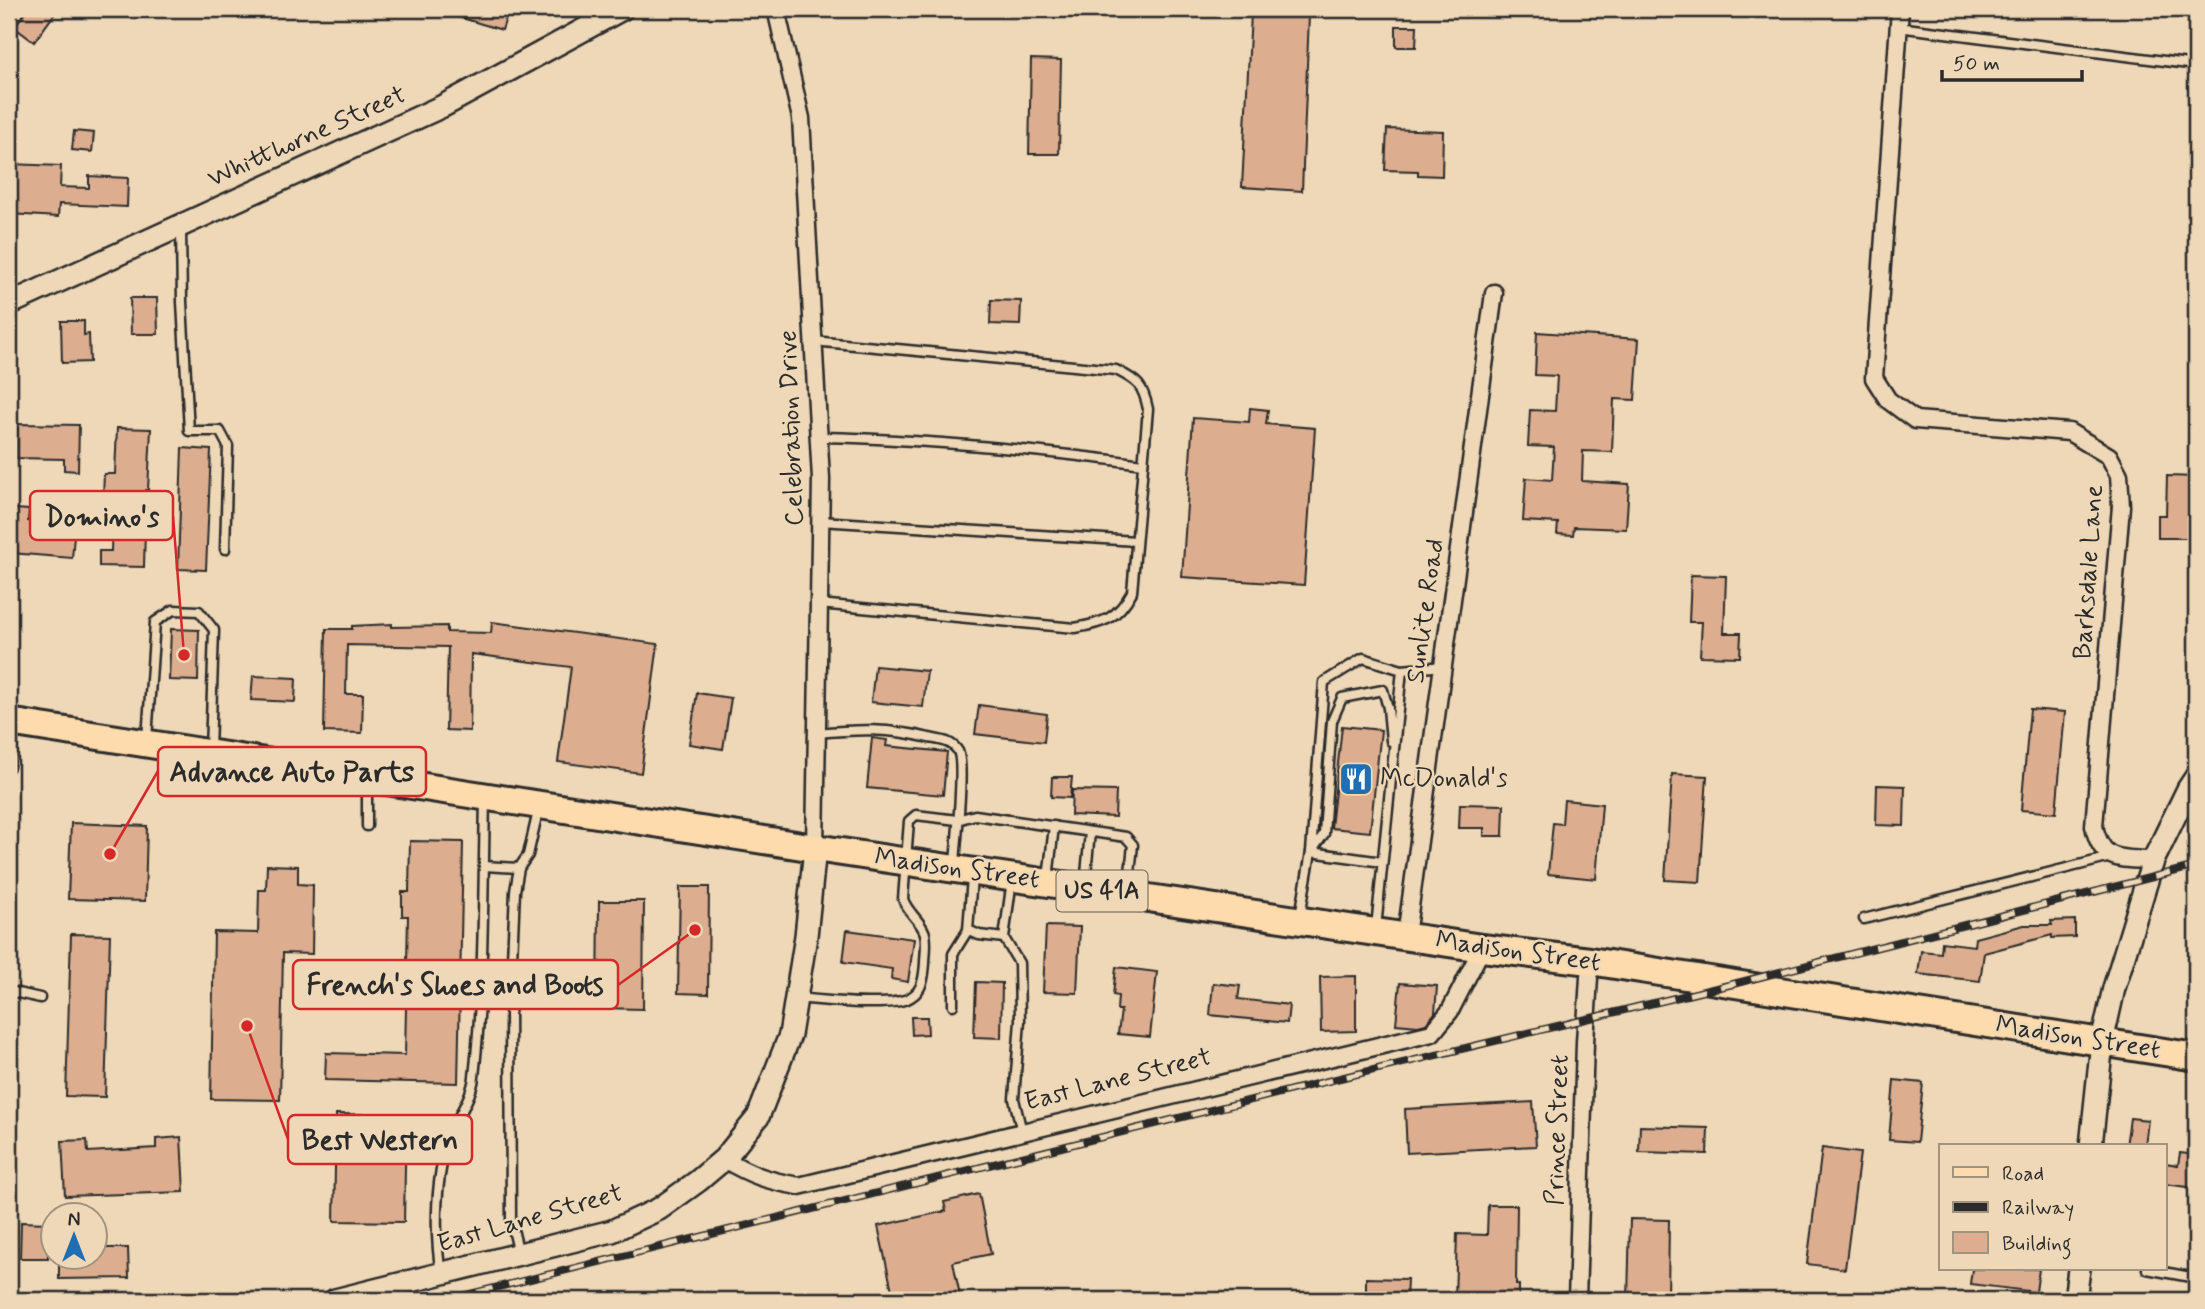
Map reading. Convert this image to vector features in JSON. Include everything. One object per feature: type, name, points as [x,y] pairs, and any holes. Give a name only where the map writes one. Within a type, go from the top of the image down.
[{"type":"main road","name":"Madison Street","points":[[12,723],[815,848],[1482,948],[1590,961],[2196,1057]]},
{"type":"street","name":"Whitthorne Street","points":[[9,304],[443,107],[622,9]]},
{"type":"street","name":"Celebration Drive","points":[[776,9],[802,118],[819,438],[815,848]]},
{"type":"street","name":"Barksdale Lane","points":[[1900,9],[1874,378],[1888,400],[1915,420],[2069,432],[2109,456],[2119,475],[2122,506],[2094,825],[2098,844],[2111,857]]},
{"type":"street","name":"Sunlite Road","points":[[1406,936],[1494,293]]},
{"type":"street","points":[[2091,1144],[2102,1042],[2113,992],[2153,861],[2196,778]]},
{"type":"street","name":"East Lane Street","points":[[335,1300],[612,1231],[659,1209],[724,1159],[758,1116],[790,1035],[806,936],[815,848]]},
{"type":"street","points":[[2111,857],[2153,861]]},
{"type":"street","name":"East Lane Street","points":[[724,1159],[768,1181],[799,1186],[1432,1033],[1450,1011],[1482,948]]},
{"type":"street","name":"Prince Street","points":[[1577,1300],[1590,961]]},
{"type":"street","points":[[2075,1300],[2079,1270]]},
{"type":"lane","points":[[1898,27],[2196,65]]},
{"type":"lane","points":[[181,226],[189,431],[220,431],[228,446],[225,549]]},
{"type":"lane","points":[[813,341],[1116,370],[1131,378],[1144,391],[1148,409],[1132,592],[1122,610],[1101,624],[1075,628],[819,604]]},
{"type":"lane","points":[[819,438],[891,439],[1074,455],[1143,464]]},
{"type":"lane","points":[[820,521],[1136,541]]},
{"type":"lane","points":[[147,744],[155,622],[173,610],[199,611],[214,630],[209,754]]},
{"type":"lane","points":[[1299,920],[1311,852],[1324,682],[1363,658],[1402,670],[1443,666]]},
{"type":"lane","points":[[1375,931],[1402,670]]},
{"type":"lane","points":[[1311,852],[1324,834],[1332,721],[1342,698],[1383,690],[1388,708],[1393,758]]},
{"type":"lane","points":[[9,767],[12,723]]},
{"type":"lane","points":[[817,733],[868,729],[901,731],[949,742],[958,752],[960,769],[957,820],[968,930],[953,954],[953,1005]]},
{"type":"lane","points":[[367,778],[367,826]]},
{"type":"lane","points":[[441,1273],[437,1247],[441,1169],[449,1137],[474,1080],[485,796]]},
{"type":"lane","points":[[519,1254],[512,1221],[510,1005],[514,891],[519,868],[528,855],[540,805]]},
{"type":"lane","points":[[796,998],[900,1002],[912,997],[922,985],[925,974],[925,933],[906,909],[903,899],[909,821],[916,815],[957,820],[975,815],[1126,837],[1133,845],[1128,894]]},
{"type":"lane","points":[[1048,883],[1054,827]]},
{"type":"lane","points":[[1085,888],[1090,832]]},
{"type":"lane","points":[[1311,852],[1382,862]]},
{"type":"lane","points":[[1864,919],[2111,857]]},
{"type":"lane","points":[[484,866],[519,868]]},
{"type":"lane","points":[[1013,877],[1004,938],[1019,963],[1020,1021],[1014,1098],[1022,1132]]},
{"type":"lane","points":[[968,930],[979,935],[1004,938]]},
{"type":"lane","points":[[9,991],[40,998]]},
{"type":"lane","points":[[2152,1270],[2196,1278]]},
{"type":"building","points":[[28,9],[58,9],[34,42],[14,27]]},
{"type":"building","points":[[445,9],[509,9],[502,30],[445,13]]},
{"type":"building","points":[[1251,13],[1309,15],[1302,191],[1242,187]]},
{"type":"building","points":[[1396,26],[1417,26],[1416,47],[1396,47]]},
{"type":"building","points":[[1031,59],[1061,60],[1059,154],[1029,154]]},
{"type":"building","points":[[1387,129],[1443,131],[1442,176],[1418,175],[1418,171],[1385,170]]},
{"type":"building","points":[[74,131],[94,133],[92,152],[72,150]]},
{"type":"building","points":[[9,164],[61,166],[60,187],[89,188],[89,176],[128,178],[127,207],[59,204],[58,217],[9,214]]},
{"type":"building","points":[[130,298],[157,298],[158,334],[131,334]]},
{"type":"building","points":[[991,300],[1021,301],[1020,325],[990,324]]},
{"type":"building","points":[[61,321],[84,321],[84,335],[89,334],[90,362],[62,363]]},
{"type":"building","points":[[1537,332],[1639,339],[1635,400],[1614,399],[1612,452],[1583,451],[1582,481],[1629,484],[1626,529],[1574,527],[1573,535],[1557,534],[1558,523],[1523,521],[1526,478],[1552,480],[1554,447],[1528,446],[1530,410],[1555,411],[1557,376],[1535,375]]},
{"type":"building","points":[[1250,408],[1268,410],[1266,424],[1315,428],[1304,585],[1182,577],[1193,418],[1249,422]]},
{"type":"building","points":[[17,424],[79,425],[78,471],[64,470],[64,459],[16,458]]},
{"type":"building","points":[[117,428],[151,429],[144,567],[99,566],[99,551],[111,551],[112,517],[102,517],[104,474],[115,474]]},
{"type":"building","points":[[182,448],[211,450],[206,570],[178,569]]},
{"type":"building","points":[[2167,476],[2196,477],[2196,538],[2158,538],[2158,515],[2166,515]]},
{"type":"building","points":[[15,509],[29,510],[28,521],[75,525],[72,558],[11,553]]},
{"type":"building","points":[[1691,575],[1726,576],[1724,633],[1741,633],[1740,657],[1700,656],[1702,622],[1689,622]]},
{"type":"building","points":[[492,622],[658,644],[641,773],[558,762],[571,667],[471,654],[470,731],[446,730],[448,647],[347,645],[346,694],[363,694],[362,733],[324,732],[326,629],[392,624],[392,627],[447,626],[447,632],[491,633]]},
{"type":"building","points":[[171,629],[199,630],[198,681],[169,680]]},
{"type":"building","points":[[875,666],[927,671],[923,707],[871,702]]},
{"type":"building","points":[[253,676],[296,678],[295,702],[251,700]]},
{"type":"building","points":[[697,693],[731,698],[723,749],[689,744]]},
{"type":"building","points":[[979,705],[1047,714],[1044,742],[975,734]]},
{"type":"building","points":[[2030,709],[2065,712],[2056,813],[2021,810]]},
{"type":"building","name":"McDonald's","points":[[1342,726],[1381,730],[1370,832],[1331,828]]},
{"type":"building","points":[[872,738],[887,740],[886,746],[947,752],[943,795],[867,788]]},
{"type":"building","points":[[1672,774],[1707,776],[1700,882],[1665,880]]},
{"type":"building","points":[[1052,777],[1072,777],[1070,798],[1051,797]]},
{"type":"building","points":[[1877,785],[1905,786],[1904,826],[1876,825]]},
{"type":"building","points":[[1072,790],[1116,791],[1115,817],[1071,815]]},
{"type":"building","points":[[1564,800],[1602,804],[1596,879],[1548,874],[1553,823],[1562,824]]},
{"type":"building","points":[[1460,804],[1504,805],[1503,836],[1484,836],[1484,828],[1459,828]]},
{"type":"building","points":[[71,823],[147,826],[145,901],[68,899]]},
{"type":"building","points":[[410,841],[463,842],[458,1083],[325,1080],[326,1053],[405,1055],[408,916],[402,916],[402,892],[409,892]]},
{"type":"building","points":[[267,865],[298,866],[298,884],[313,885],[312,954],[283,953],[280,1100],[211,1099],[214,932],[258,933],[259,890],[266,890]]},
{"type":"building","points":[[680,887],[709,887],[708,994],[678,993]]},
{"type":"building","points":[[599,901],[644,901],[643,1009],[598,1008]]},
{"type":"building","points":[[2075,920],[2075,937],[2052,938],[2052,935],[1984,953],[1980,981],[1918,974],[1921,951],[1941,953],[1942,942],[1974,946],[1975,938],[2024,925],[2052,925],[2051,921]]},
{"type":"building","points":[[1046,926],[1080,927],[1077,993],[1043,992]]},
{"type":"building","points":[[847,930],[914,939],[908,982],[891,979],[892,969],[843,962]]},
{"type":"building","points":[[71,934],[110,935],[105,1097],[66,1096]]},
{"type":"building","points":[[1116,967],[1157,972],[1150,1037],[1118,1034],[1121,1010],[1117,1010],[1118,996],[1113,995]]},
{"type":"building","points":[[1356,976],[1356,1031],[1321,1032],[1320,977]]},
{"type":"building","points":[[976,982],[1002,983],[1001,1038],[974,1037]]},
{"type":"building","points":[[1213,983],[1240,986],[1238,999],[1289,1005],[1287,1023],[1210,1015]]},
{"type":"building","points":[[1400,983],[1437,986],[1435,1013],[1426,1024],[1396,1024]]},
{"type":"building","points":[[911,1017],[927,1017],[928,1034],[912,1035]]},
{"type":"building","points":[[1894,1080],[1923,1083],[1917,1142],[1889,1140]]},
{"type":"building","points":[[1533,1102],[1536,1146],[1407,1153],[1405,1109]]},
{"type":"building","points":[[336,1114],[406,1115],[404,1222],[334,1221]]},
{"type":"building","points":[[2130,1118],[2148,1120],[2145,1144],[2126,1144]]},
{"type":"building","points":[[1640,1126],[1708,1128],[1707,1154],[1639,1152]]},
{"type":"building","points":[[181,1137],[184,1192],[65,1196],[62,1141],[87,1140],[88,1152],[156,1148],[156,1139]]},
{"type":"building","points":[[1822,1148],[1860,1153],[1845,1269],[1807,1264]]},
{"type":"building","points":[[2180,1153],[2196,1155],[2196,1188],[2166,1184],[2166,1163],[2178,1165]]},
{"type":"building","points":[[979,1194],[991,1254],[953,1262],[961,1300],[894,1300],[878,1226],[946,1211],[944,1202]]},
{"type":"building","points":[[1488,1205],[1517,1205],[1516,1285],[1519,1285],[1519,1300],[1455,1300],[1457,1234],[1487,1235]]},
{"type":"building","points":[[1630,1219],[1669,1220],[1668,1300],[1628,1300]]},
{"type":"building","points":[[21,1222],[38,1223],[38,1258],[20,1258]]},
{"type":"building","points":[[108,1248],[128,1248],[129,1278],[59,1279],[59,1270],[108,1270]]},
{"type":"building","points":[[1972,1270],[2039,1270],[2036,1292],[1970,1284]]},
{"type":"building","points":[[1366,1278],[1407,1279],[1406,1300],[1366,1300]]},
{"type":"railway","points":[[446,1300],[1336,1079],[1733,984],[2196,866]]},
{"type":"place","name":"Domino's","points":[[184,655]]},
{"type":"place","name":"McDonald's","points":[[1356,779]]},
{"type":"place","name":"Advance Auto Parts","points":[[110,854]]},
{"type":"place","name":"French's Shoes and Boots","points":[[695,930]]},
{"type":"place","name":"Best Western","points":[[247,1026]]}]
